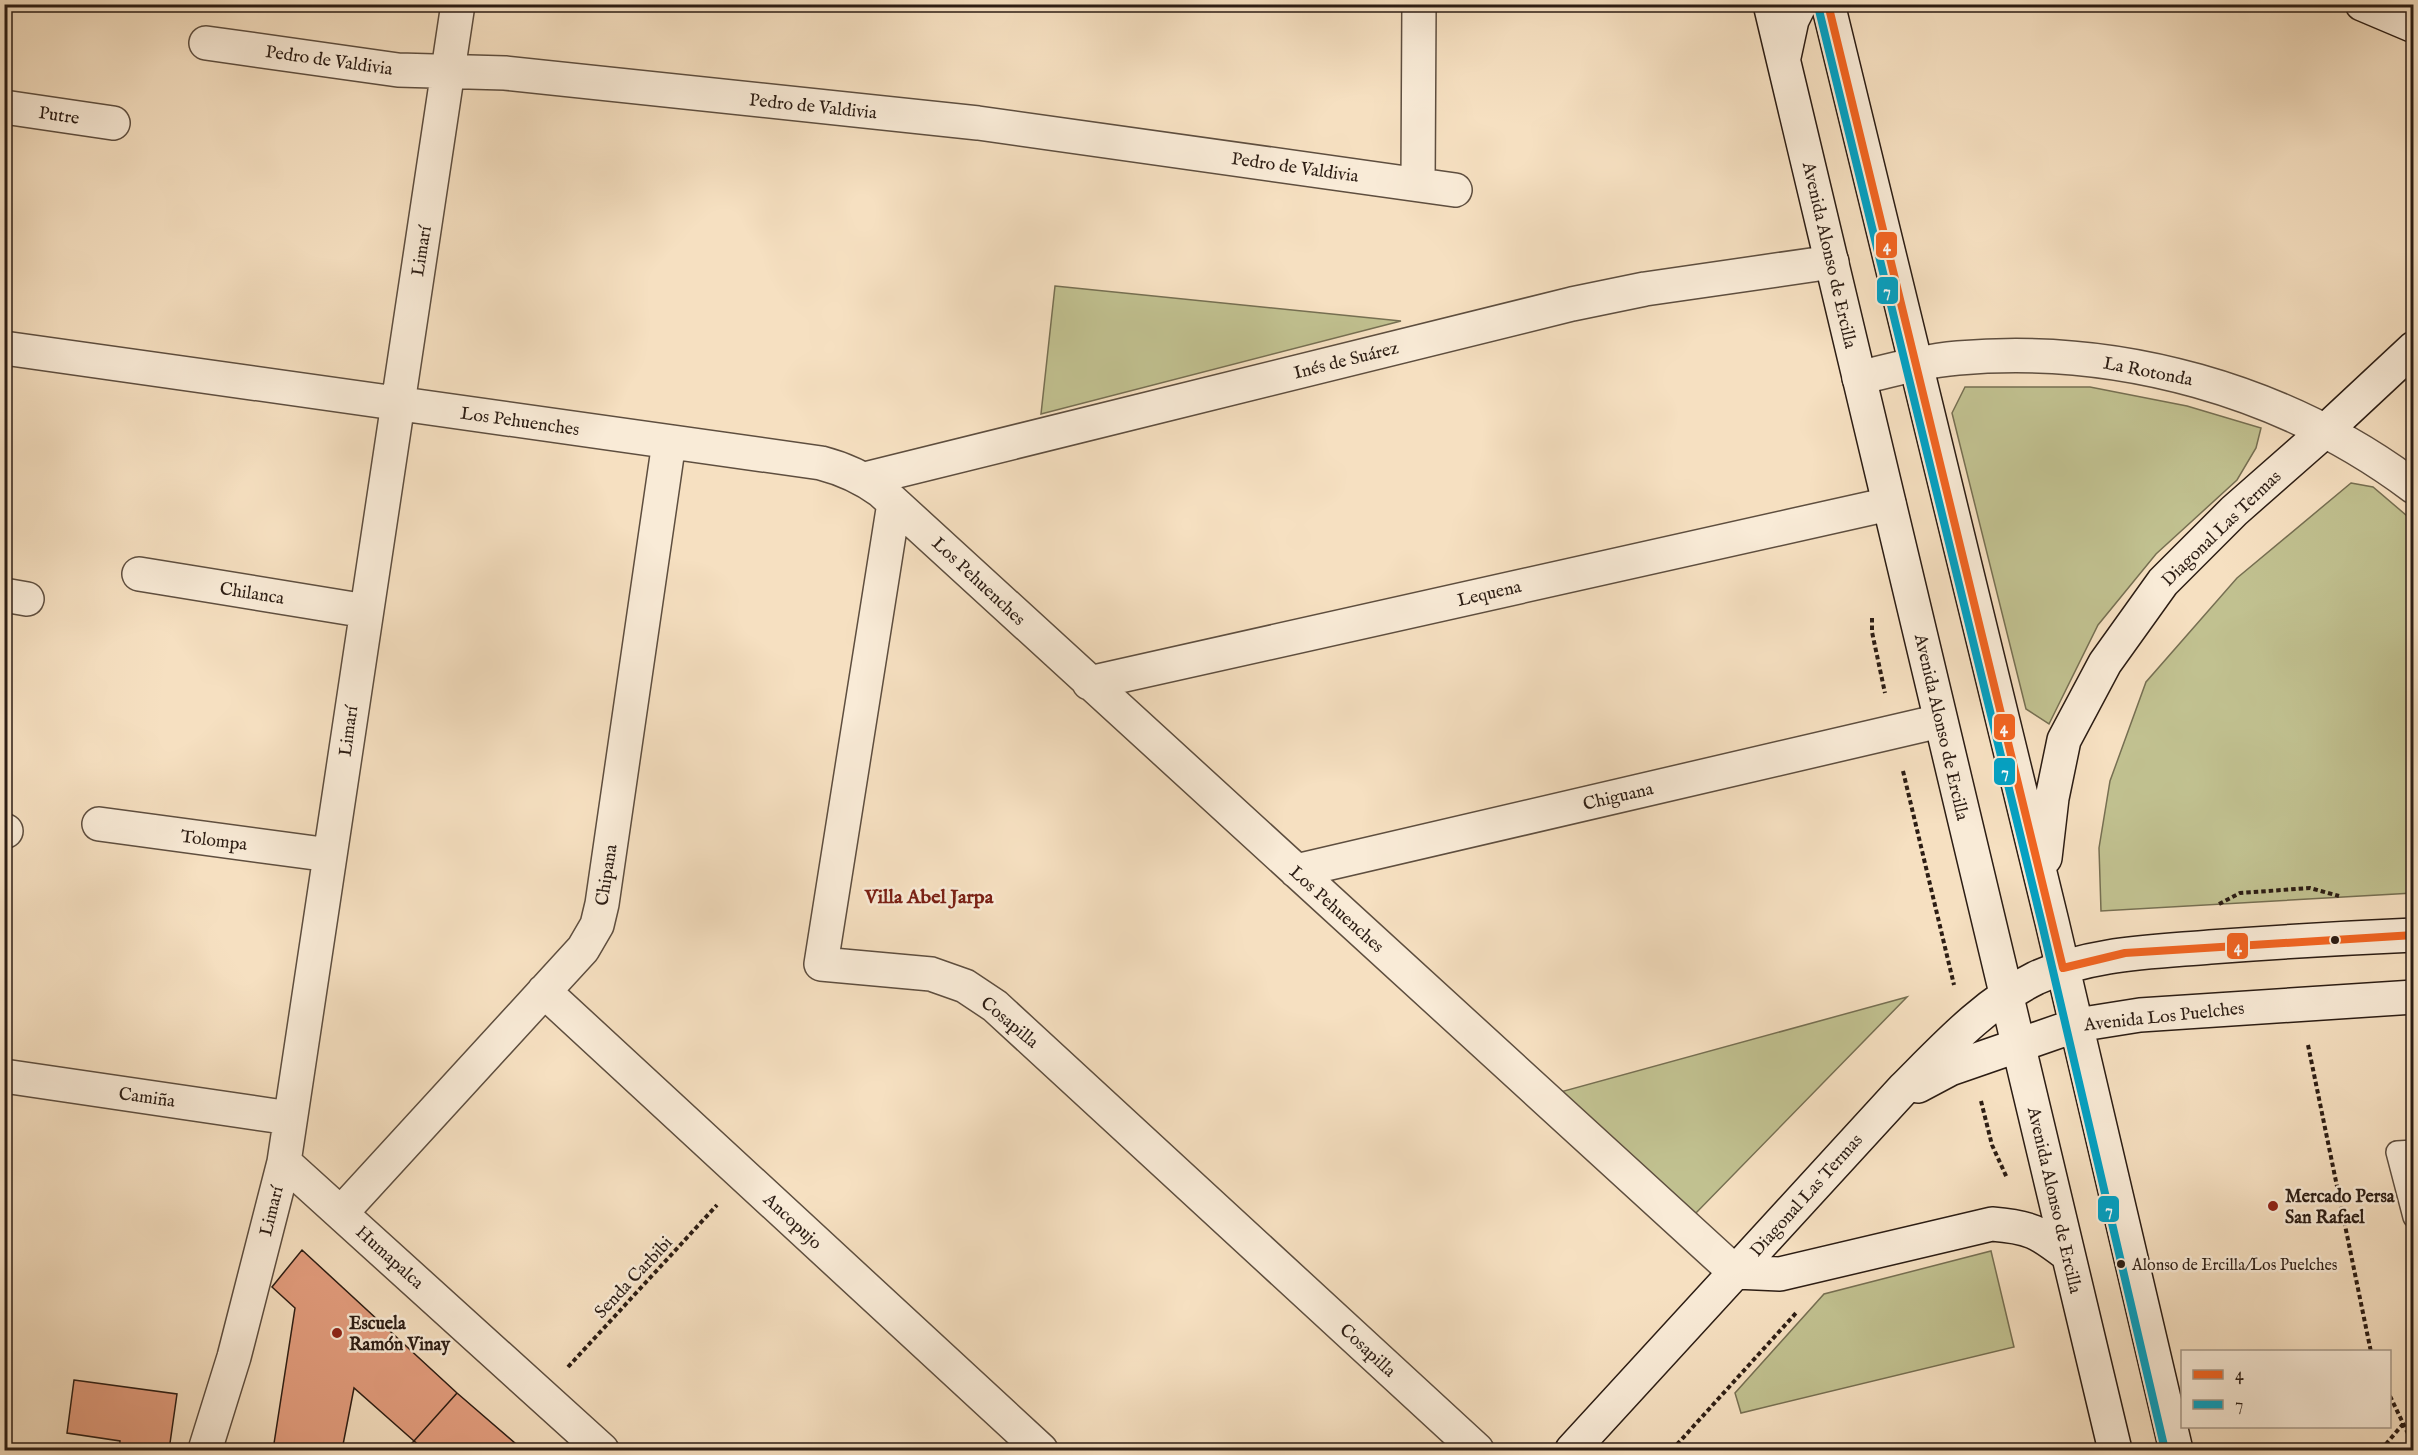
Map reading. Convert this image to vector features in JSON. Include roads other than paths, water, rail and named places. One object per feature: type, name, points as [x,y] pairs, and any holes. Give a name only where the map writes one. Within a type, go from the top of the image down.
[{"type":"street","name":"Limarí","points":[[205,1450],[234,1357],[284,1162],[458,4]]},
{"type":"street","points":[[1418,184],[1419,4]]},
{"type":"street","name":"Avenida Alonso de Ercilla","points":[[1770,4],[2115,1450]]},
{"type":"street","points":[[1783,60],[1792,20],[1800,4]]},
{"type":"street","points":[[1828,4],[2077,1025],[2176,1450]]},
{"type":"street","points":[[2362,4],[2414,26]]},
{"type":"street","name":"Pedro de Valdivia","points":[[206,43],[398,70],[505,73],[978,123],[1455,190]]},
{"type":"street","name":"Putre","points":[[4,107],[113,123]]},
{"type":"street","name":"Inés de Suárez","points":[[865,479],[1572,304],[1656,287],[1832,262]]},
{"type":"street","name":"Los Pehuenches","points":[[4,348],[821,463],[844,469],[865,479],[1735,1272]]},
{"type":"street","name":"Diagonal Las Termas","points":[[2042,880],[2052,798],[2064,740],[2105,663],[2163,582],[2234,511],[2414,348]]},
{"type":"street","name":"La Rotonda","points":[[1859,378],[1916,364],[1957,358],[2013,356],[2068,358],[2123,364],[2182,376],[2239,394],[2296,416],[2357,449],[2414,487]]},
{"type":"street","name":"Chipana","points":[[341,1213],[583,949],[597,925],[669,442]]},
{"type":"street","name":"Cosapilla","points":[[894,503],[821,964],[931,974],[965,986],[995,1006],[1477,1450]]},
{"type":"street","name":"Lequena","points":[[1089,683],[1889,504]]},
{"type":"street","name":"Chilanca","points":[[139,574],[366,611]]},
{"type":"street","name":"Chiguana","points":[[1296,871],[1941,721]]},
{"type":"street","name":"Tolompa","points":[[99,824],[330,855]]},
{"type":"street","points":[[2063,968],[2126,954],[2312,939],[2414,935]]},
{"type":"street","name":"Diagonal Las Termas","points":[[1572,1450],[1893,1100],[1952,1040],[2006,995],[2036,978],[2063,968]]},
{"type":"street","name":"Ancopujo","points":[[544,992],[1041,1450]]},
{"type":"street","name":"Avenida Los Puelches","points":[[1893,1100],[1950,1069],[2077,1025],[2139,1015],[2414,997]]},
{"type":"street","name":"Camiña","points":[[4,1076],[290,1118]]},
{"type":"street","name":"Humapalca","points":[[284,1162],[602,1450]]},
{"type":"street","points":[[1735,1272],[1780,1274],[1992,1224],[2016,1226],[2039,1232],[2068,1255]]},
{"type":"lane","points":[[2414,1151],[2397,1152],[2414,1217]]},
{"type":"place","name":"Mercado Persa San Rafael","points":[[2273,1206]]},
{"type":"place","name":"Alonso de Ercilla/Los Puelches","points":[[2121,1264]]},
{"type":"place","name":"Escuela Ramón Vinay","points":[[337,1333]]},
{"type":"district","name":"Villa Abel Jarpa","points":[[929,896]]}]
